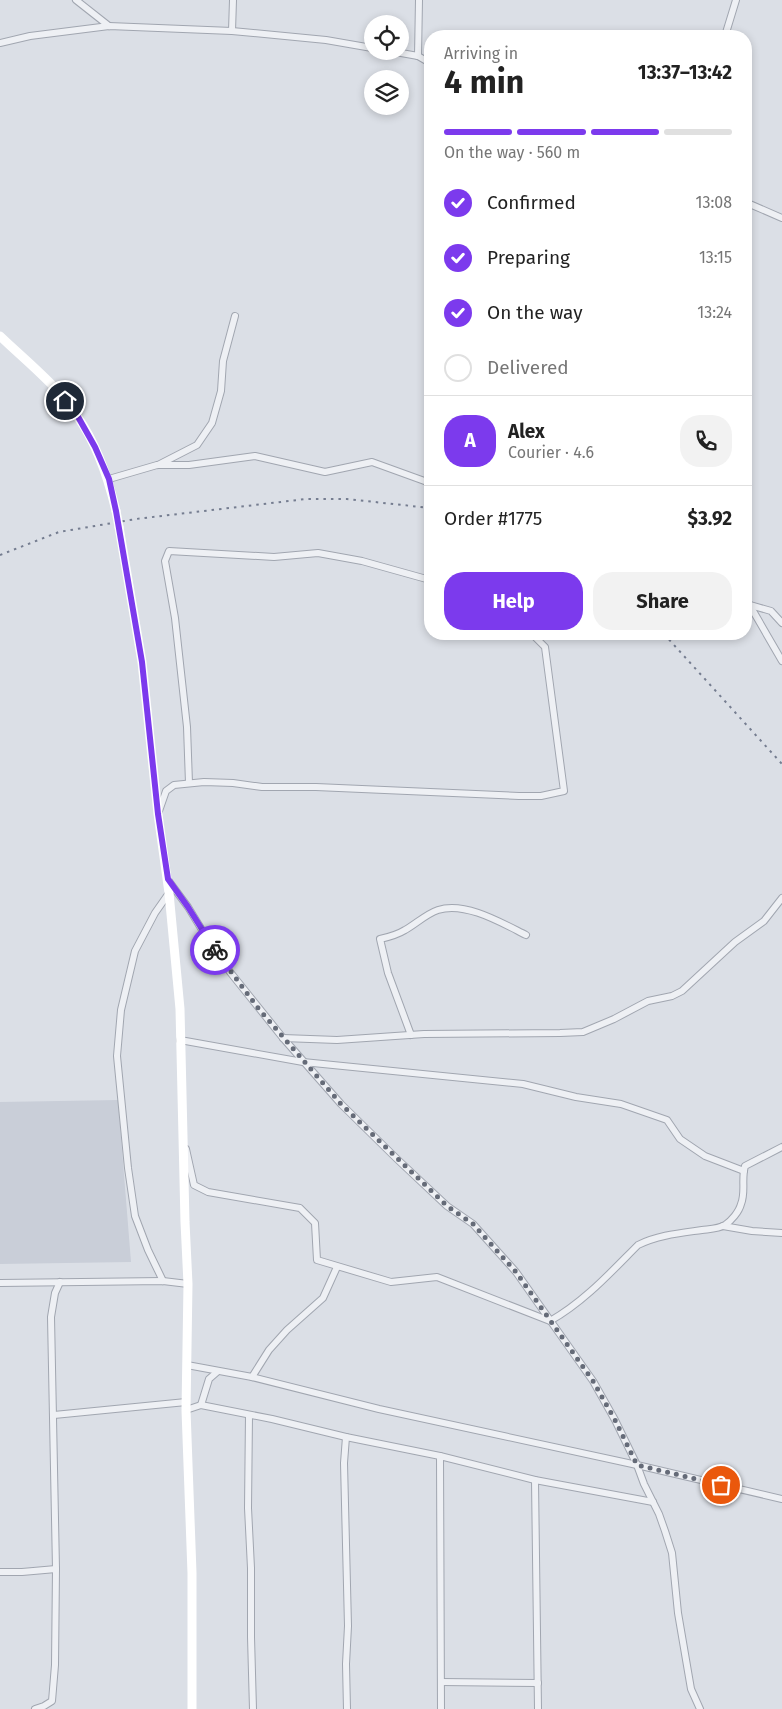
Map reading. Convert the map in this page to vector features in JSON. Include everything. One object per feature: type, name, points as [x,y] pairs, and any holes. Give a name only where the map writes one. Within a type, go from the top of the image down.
[{"type":"main road","points":[[0,336],[53,386],[77,415],[95,447],[109,479],[142,662],[158,814],[168,879],[180,1009],[188,1284],[186,1406],[192,1573],[192,1709]]},
{"type":"street","points":[[76,0],[109,26]]},
{"type":"street","points":[[232,31],[233,0]]},
{"type":"street","points":[[418,56],[419,0]]},
{"type":"street","points":[[727,30],[736,0]]},
{"type":"street","points":[[0,43],[30,36],[109,26],[232,31],[326,40],[364,47]]},
{"type":"street","points":[[409,54],[424,60]]},
{"type":"street","points":[[752,205],[782,218]]},
{"type":"street","points":[[109,479],[157,466],[197,445],[212,423],[221,392],[223,361],[235,316]]},
{"type":"street","points":[[157,466],[189,465],[255,456],[325,472],[372,462],[424,481]]},
{"type":"street","points":[[189,783],[187,727],[176,618],[165,562],[169,551],[274,557],[318,552],[362,561],[424,578]]},
{"type":"street","points":[[752,605],[771,612],[782,623]]},
{"type":"street","points":[[752,608],[782,661]]},
{"type":"street","points":[[158,814],[166,791],[174,784],[189,783],[233,783],[262,787],[316,787],[519,796],[541,796],[564,791],[545,647],[538,640]]},
{"type":"street","points":[[168,879],[230,972],[283,1038],[341,1104],[420,1182],[447,1206],[473,1224],[516,1272],[593,1381],[637,1465],[659,1514],[672,1553],[678,1613],[691,1689],[700,1709]]},
{"type":"street","points":[[163,1281],[148,1250],[135,1216],[128,1168],[117,1056],[121,1010],[135,952],[155,913],[169,893]]},
{"type":"street","points":[[283,1038],[337,1040],[411,1035],[583,1032],[614,1019],[648,1001],[672,996],[682,991],[736,942],[764,921],[782,898]]},
{"type":"street","points":[[411,1035],[388,973],[380,939],[404,931],[439,910],[453,908],[469,910],[484,915],[526,935]]},
{"type":"street","points":[[180,1040],[304,1062],[523,1084],[576,1097],[620,1104],[667,1120],[680,1139],[705,1156],[744,1171]]},
{"type":"street","points":[[183,1133],[194,1185],[208,1192],[300,1208],[315,1223],[317,1260],[391,1282],[437,1276],[550,1321]]},
{"type":"street","points":[[723,1226],[731,1220],[741,1205],[743,1194],[742,1175],[745,1166],[782,1146]]},
{"type":"street","points":[[550,1321],[580,1302],[638,1245],[645,1241],[723,1226],[752,1231],[782,1233]]},
{"type":"street","points":[[252,1377],[270,1350],[287,1330],[323,1298],[337,1267]]},
{"type":"street","points":[[0,1283],[163,1281],[188,1284]]},
{"type":"street","points":[[35,1709],[52,1701],[55,1665],[56,1569],[51,1317],[55,1293],[60,1282]]},
{"type":"street","points":[[187,1365],[252,1377],[379,1409],[637,1465],[782,1499]]},
{"type":"street","points":[[201,1405],[209,1379],[217,1372]]},
{"type":"street","points":[[54,1415],[201,1405],[440,1456],[535,1480],[653,1502]]},
{"type":"street","points":[[249,1414],[248,1508],[251,1568],[253,1709]]},
{"type":"street","points":[[346,1437],[344,1463],[348,1626],[346,1664],[347,1709]]},
{"type":"street","points":[[440,1456],[441,1709]]},
{"type":"street","points":[[535,1480],[538,1709]]},
{"type":"street","points":[[0,1572],[56,1569]]},
{"type":"street","points":[[441,1682],[538,1683]]},
{"type":"shaded area","points":[[118,1100],[131,1262],[0,1264],[0,1102]]},
{"type":"railway","points":[[0,555],[59,532],[136,519],[306,499],[347,499],[424,507]]},
{"type":"railway","points":[[669,640],[782,764]]},
{"type":"way so far","points":[[215,950],[258,1008],[341,1104],[447,1206],[473,1224],[516,1272],[593,1381],[637,1465],[721,1485]]},
{"type":"route","points":[[65,401],[77,415],[95,447],[109,479],[116,511],[142,662],[158,814],[168,879],[215,950]]}]
